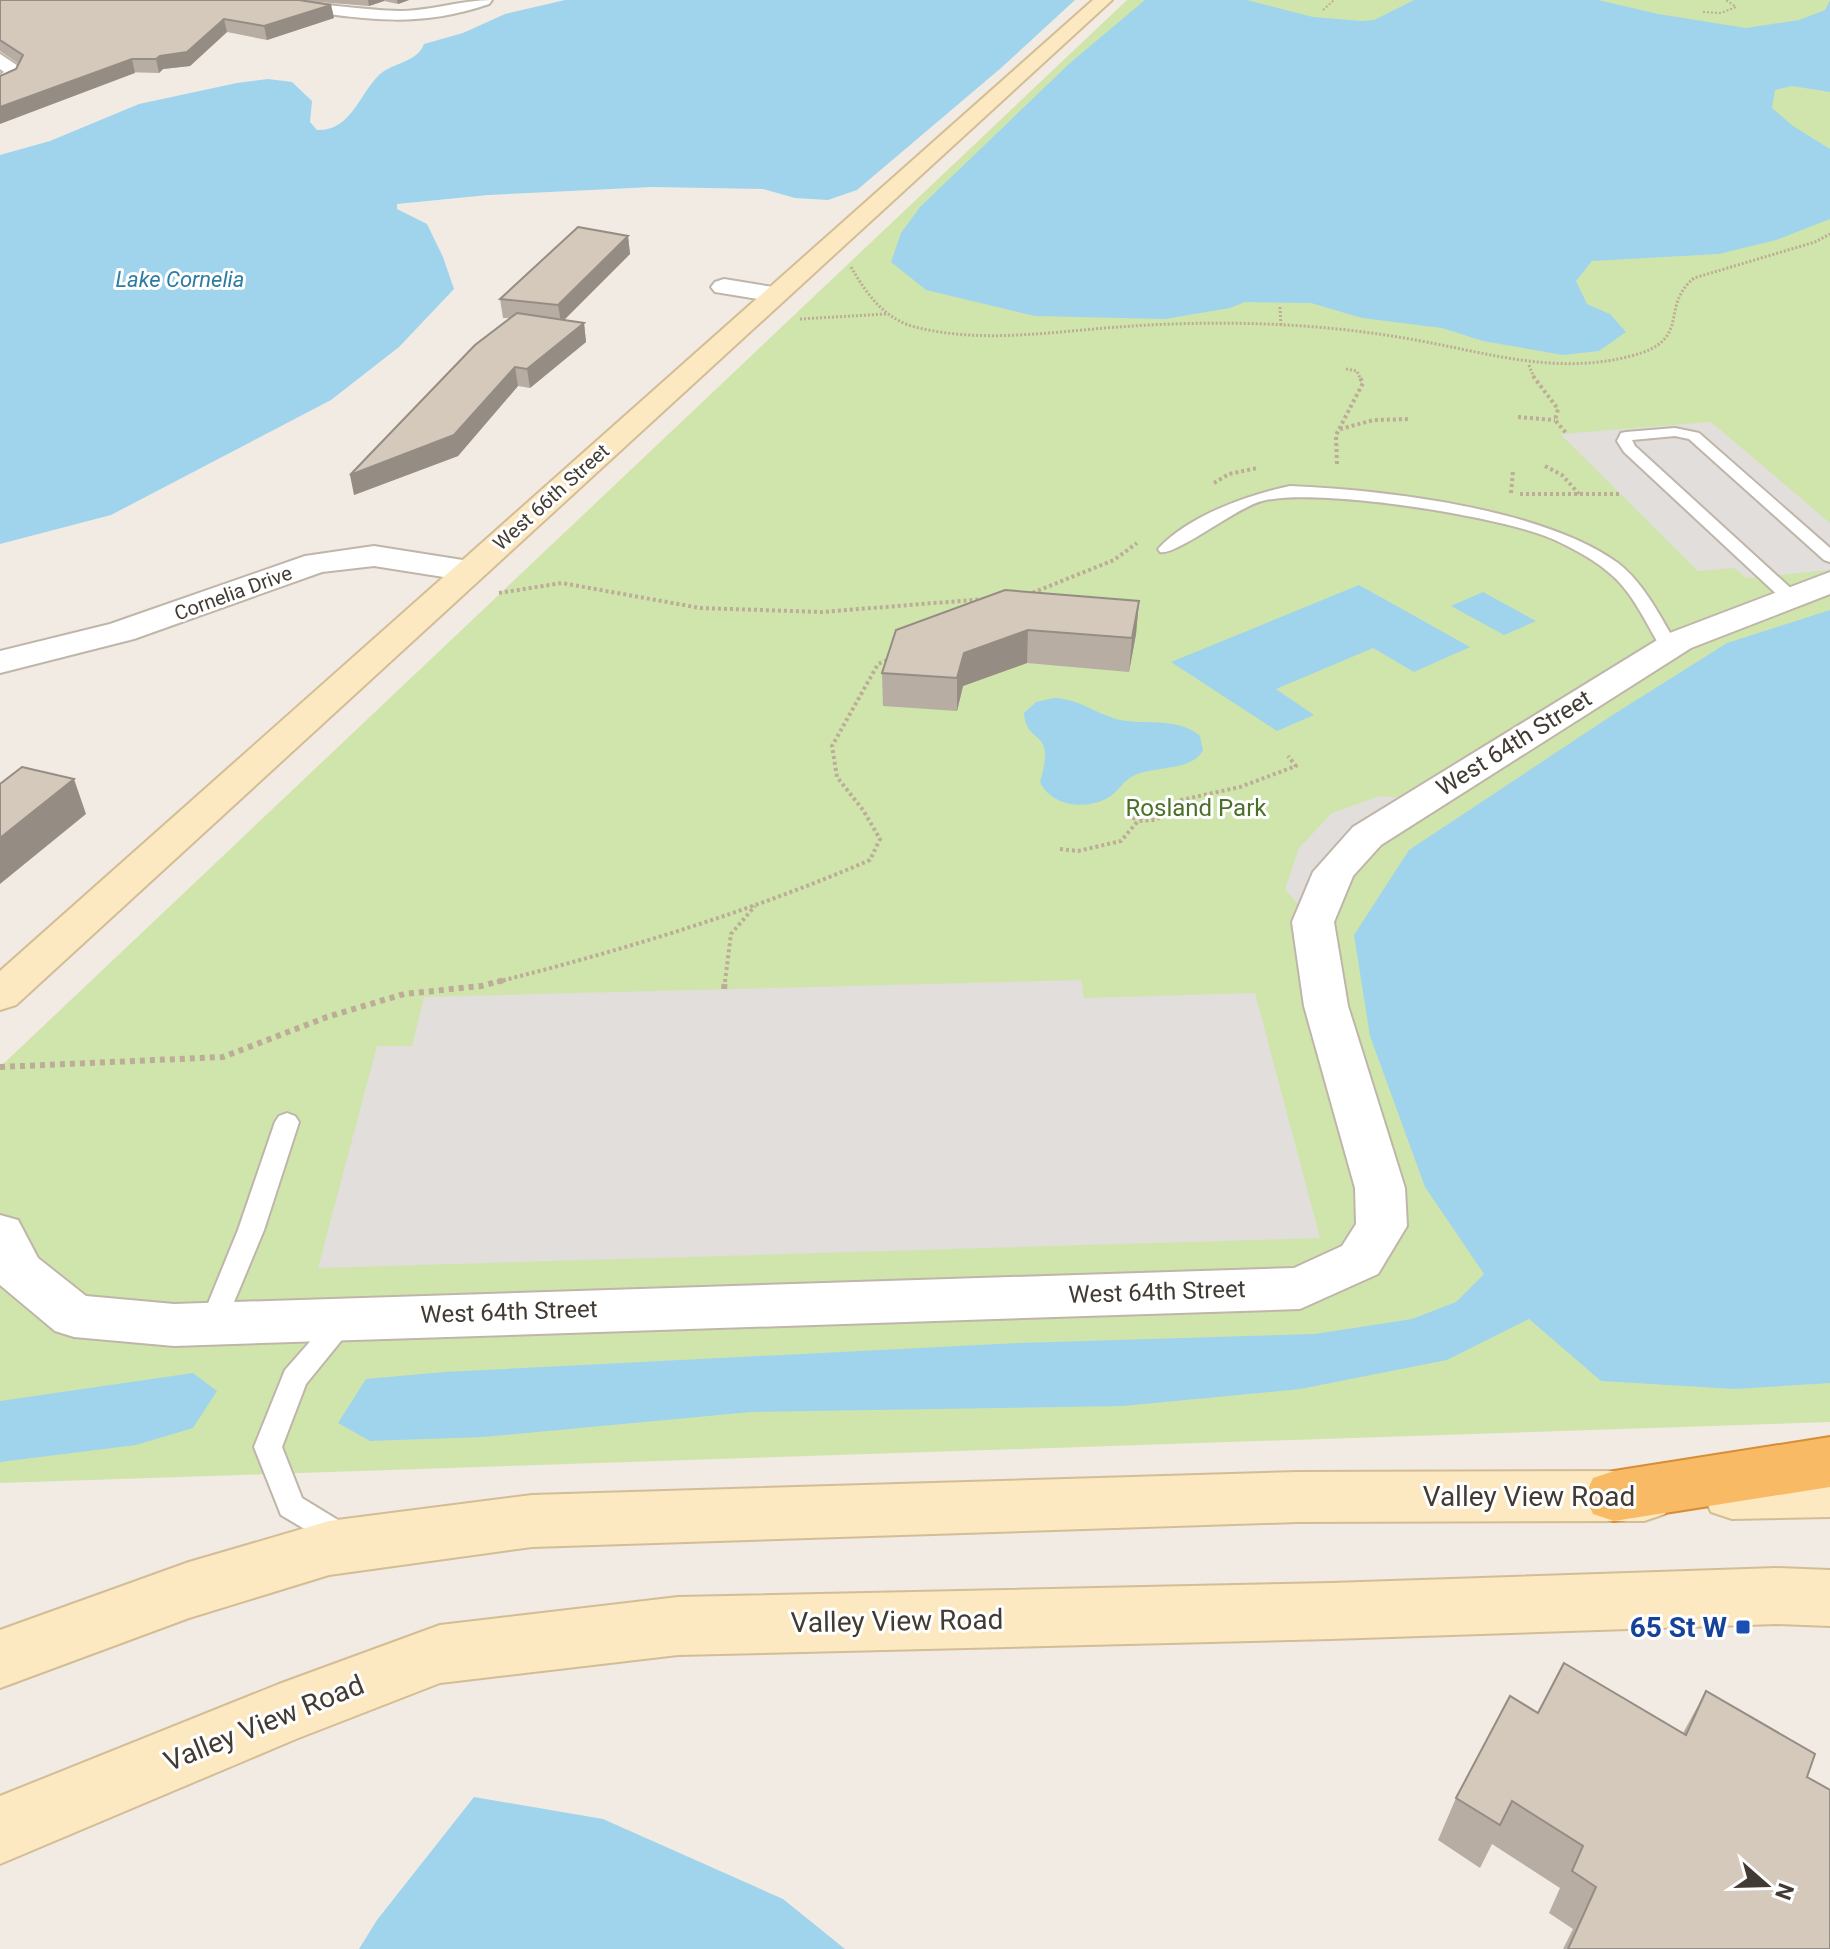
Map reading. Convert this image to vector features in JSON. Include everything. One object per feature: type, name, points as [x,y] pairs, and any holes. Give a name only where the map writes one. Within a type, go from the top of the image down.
[{"type":"highway","points":[[1614,1496],[1830,1462]]},
{"type":"street","points":[[267,0],[410,18],[442,15],[483,0]]},
{"type":"street","name":"West 66th Street","points":[[0,995],[479,583],[776,294],[1103,0]]},
{"type":"street","points":[[0,60],[14,70],[12,76],[0,84]]},
{"type":"street","points":[[724,287],[776,294]]},
{"type":"street","name":"Cornelia Drive","points":[[0,662],[122,632],[317,563],[374,556],[479,583]]},
{"type":"street","name":"West 64th Street","points":[[0,1234],[19,1272],[74,1316],[174,1325],[1300,1288],[1360,1260],[1382,1226],[1380,1188],[1326,1006],[1313,922],[1334,872],[1367,836],[1669,647],[1810,590]]},
{"type":"street","name":"Valley View Road","points":[[0,1659],[189,1590],[329,1548],[532,1521],[1298,1497],[1830,1492]]},
{"type":"street","name":"Valley View Road","points":[[0,1830],[279,1715],[440,1654],[678,1626],[1347,1611],[1776,1596],[1830,1598]]},
{"type":"lane","points":[[1810,590],[1629,449],[1624,441],[1626,436],[1675,432],[1694,436],[1830,557]]},
{"type":"lane","points":[[1166,549],[1213,518],[1254,498],[1290,491],[1351,494],[1483,515],[1559,536],[1614,568],[1645,605],[1669,647]]},
{"type":"lane","points":[[213,1323],[251,1230],[287,1122]]},
{"type":"lane","points":[[346,1318],[295,1378],[268,1447],[291,1506],[352,1545]]},
{"type":"path","points":[[1323,10],[1334,0]]},
{"type":"path","points":[[1703,12],[1730,12],[1736,7],[1726,0]]},
{"type":"path","points":[[791,320],[886,314],[917,328],[992,335],[1197,323],[1281,326],[1382,334],[1529,365],[1594,363],[1657,347],[1667,340],[1679,290],[1684,284],[1710,272],[1815,242],[1830,234]]},
{"type":"path","points":[[850,257],[851,268],[886,314]]},
{"type":"path","points":[[1280,307],[1281,326]]},
{"type":"path","points":[[1529,365],[1533,377],[1558,409],[1555,420]]},
{"type":"path","points":[[1337,464],[1336,435],[1363,383],[1357,371],[1346,369]]},
{"type":"path","points":[[1518,417],[1555,420],[1566,433]]},
{"type":"path","points":[[1339,429],[1374,420],[1410,419]]},
{"type":"path","points":[[1328,463],[1349,466]]},
{"type":"path","points":[[1545,466],[1562,475],[1580,495]]},
{"type":"path","points":[[1208,487],[1229,474],[1268,467]]},
{"type":"path","points":[[1513,471],[1511,493],[1620,494]]},
{"type":"path","points":[[1022,596],[1114,560],[1139,542]]},
{"type":"path","points":[[479,583],[562,583],[700,608],[822,612],[992,598]]},
{"type":"path","points":[[0,1067],[223,1057],[327,1017],[404,994],[495,982],[567,964],[791,894],[870,860],[880,839],[863,810],[837,777],[832,746],[878,664],[902,654]]},
{"type":"path","points":[[1128,814],[1138,821],[1156,820],[1181,800],[1240,787],[1296,766],[1288,756]]},
{"type":"path","points":[[1060,849],[1078,851],[1121,841],[1138,821]]},
{"type":"path","points":[[724,989],[731,934],[755,905]]},
{"type":"green space","name":"Rosland Park","points":[[1127,0],[1830,0],[1830,1422],[0,1483],[0,1067]]},
{"type":"shaded area","points":[[1711,422],[1830,523],[1830,570],[1746,578],[1735,568],[1698,571],[1560,434]]},
{"type":"shaded area","points":[[1380,796],[1423,800],[1367,836],[1313,922],[1285,889],[1299,848],[1332,813]]},
{"type":"shaded area","points":[[1081,980],[1084,998],[1255,993],[1320,1238],[318,1268],[377,1046],[412,1046],[424,997]]},
{"type":"water","name":"Lake Cornelia","points":[[565,0],[1075,0],[1001,68],[857,190],[828,200],[795,198],[763,189],[652,187],[488,195],[397,204],[397,209],[427,224],[454,289],[399,347],[331,400],[111,515],[0,544],[0,155],[50,141],[139,104],[268,79],[292,82],[312,101],[310,122],[317,130],[329,129],[346,119],[379,75],[416,55],[424,44],[463,33],[505,14]]},
{"type":"water","points":[[1145,0],[1247,0],[1313,17],[1362,21],[1374,20],[1414,0],[1598,0],[1658,14],[1746,28],[1799,20],[1825,10],[1830,0],[1830,92],[1792,86],[1775,90],[1772,108],[1793,126],[1830,149],[1830,219],[1776,240],[1719,254],[1592,261],[1576,281],[1587,304],[1610,314],[1626,332],[1599,351],[1563,355],[1483,341],[1442,328],[1362,318],[1311,303],[1245,302],[1230,308],[1165,319],[1035,316],[926,290],[891,262],[901,233],[920,207],[1070,63]]},
{"type":"water","points":[[1359,585],[1470,647],[1414,672],[1373,648],[1276,689],[1314,715],[1277,731],[1171,662]]},
{"type":"water","points":[[1483,592],[1536,621],[1504,635],[1451,606]]},
{"type":"water","points":[[1830,610],[1830,1383],[1734,1389],[1601,1381],[1529,1319],[1447,1360],[1300,1389],[1123,1406],[751,1412],[484,1437],[370,1441],[338,1423],[366,1379],[444,1372],[1019,1343],[1315,1334],[1412,1319],[1456,1302],[1484,1274],[1425,1187],[1370,1036],[1354,935],[1409,850],[1727,643]]},
{"type":"water","points":[[1054,698],[1072,701],[1120,720],[1182,726],[1200,736],[1203,750],[1191,762],[1135,775],[1110,796],[1097,802],[1078,805],[1060,801],[1040,782],[1045,752],[1026,723],[1024,713],[1036,702]]},
{"type":"water","points":[[193,1373],[217,1391],[193,1428],[136,1445],[0,1462],[0,1401]]},
{"type":"water","points":[[474,1797],[603,1819],[783,1899],[845,1949],[359,1949],[377,1920]]},
{"type":"building","points":[[0,0],[299,0],[331,5],[264,26],[224,19],[187,52],[156,59],[132,59],[0,107],[0,76],[16,69],[23,55],[0,40]]},
{"type":"building","points":[[578,227],[628,236],[558,305],[500,299]]},
{"type":"building","points":[[517,313],[584,323],[527,369],[515,367],[454,435],[350,475],[475,345]]},
{"type":"building","points":[[1005,590],[1139,601],[1132,638],[1028,630],[964,653],[957,678],[882,673],[896,630]]},
{"type":"building","points":[[22,767],[74,779],[0,838],[0,784]]},
{"type":"building","points":[[1564,1663],[1686,1735],[1706,1691],[1815,1754],[1807,1777],[1830,1790],[1830,1949],[1568,1949],[1596,1887],[1572,1871],[1583,1846],[1512,1801],[1500,1825],[1456,1798],[1510,1696],[1538,1713]]},
{"type":"place","name":"65 St W","points":[[1743,1627]]}]
